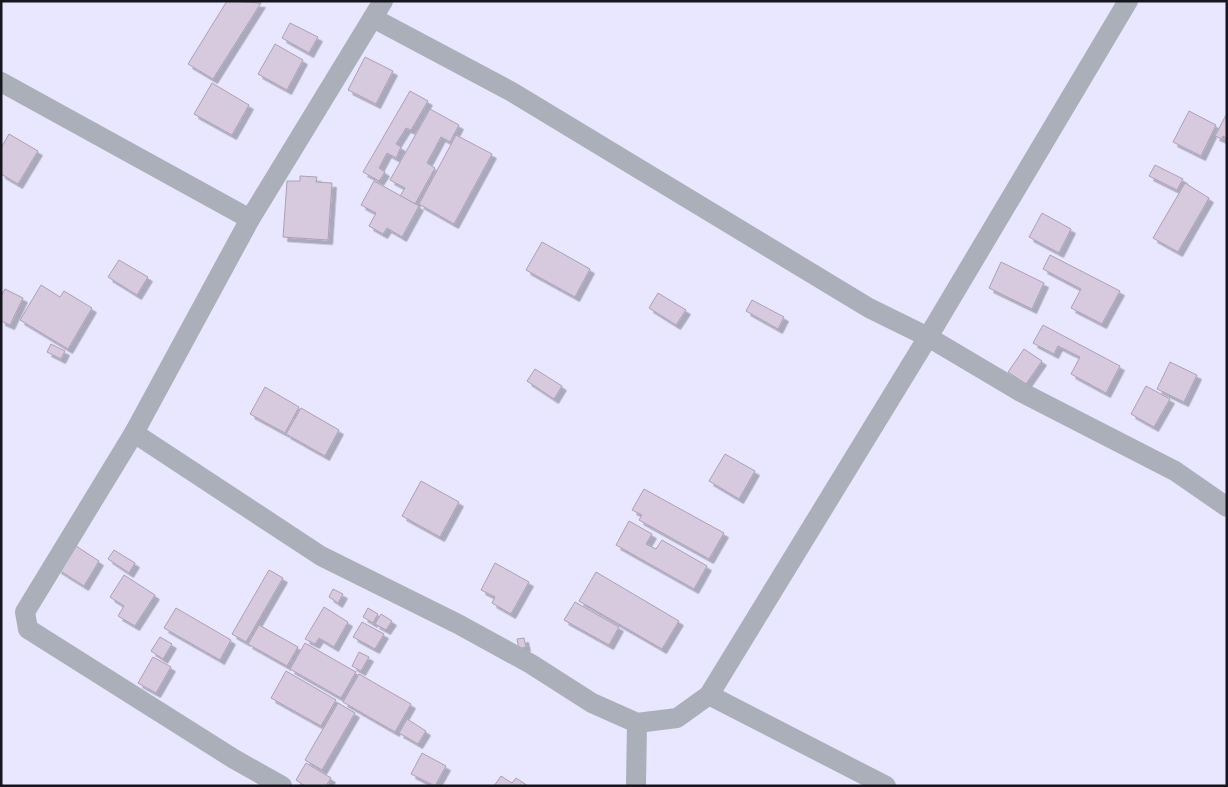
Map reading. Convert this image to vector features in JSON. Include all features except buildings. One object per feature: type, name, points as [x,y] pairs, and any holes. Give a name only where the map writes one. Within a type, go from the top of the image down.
[{"type":"street","points":[[282,786],[234,759],[28,629],[25,612],[134,432],[250,219],[384,1]]},
{"type":"street","points":[[134,432],[321,556],[458,624],[531,664],[592,703],[637,723],[677,718],[709,695],[928,337],[1128,1]]},
{"type":"street","points":[[373,18],[512,92],[868,308],[928,337],[1019,391],[1175,471],[1227,507]]},
{"type":"street","points":[[1,82],[250,219]]},
{"type":"street","points":[[709,695],[886,786]]},
{"type":"street","points":[[636,786],[637,723]]}]
